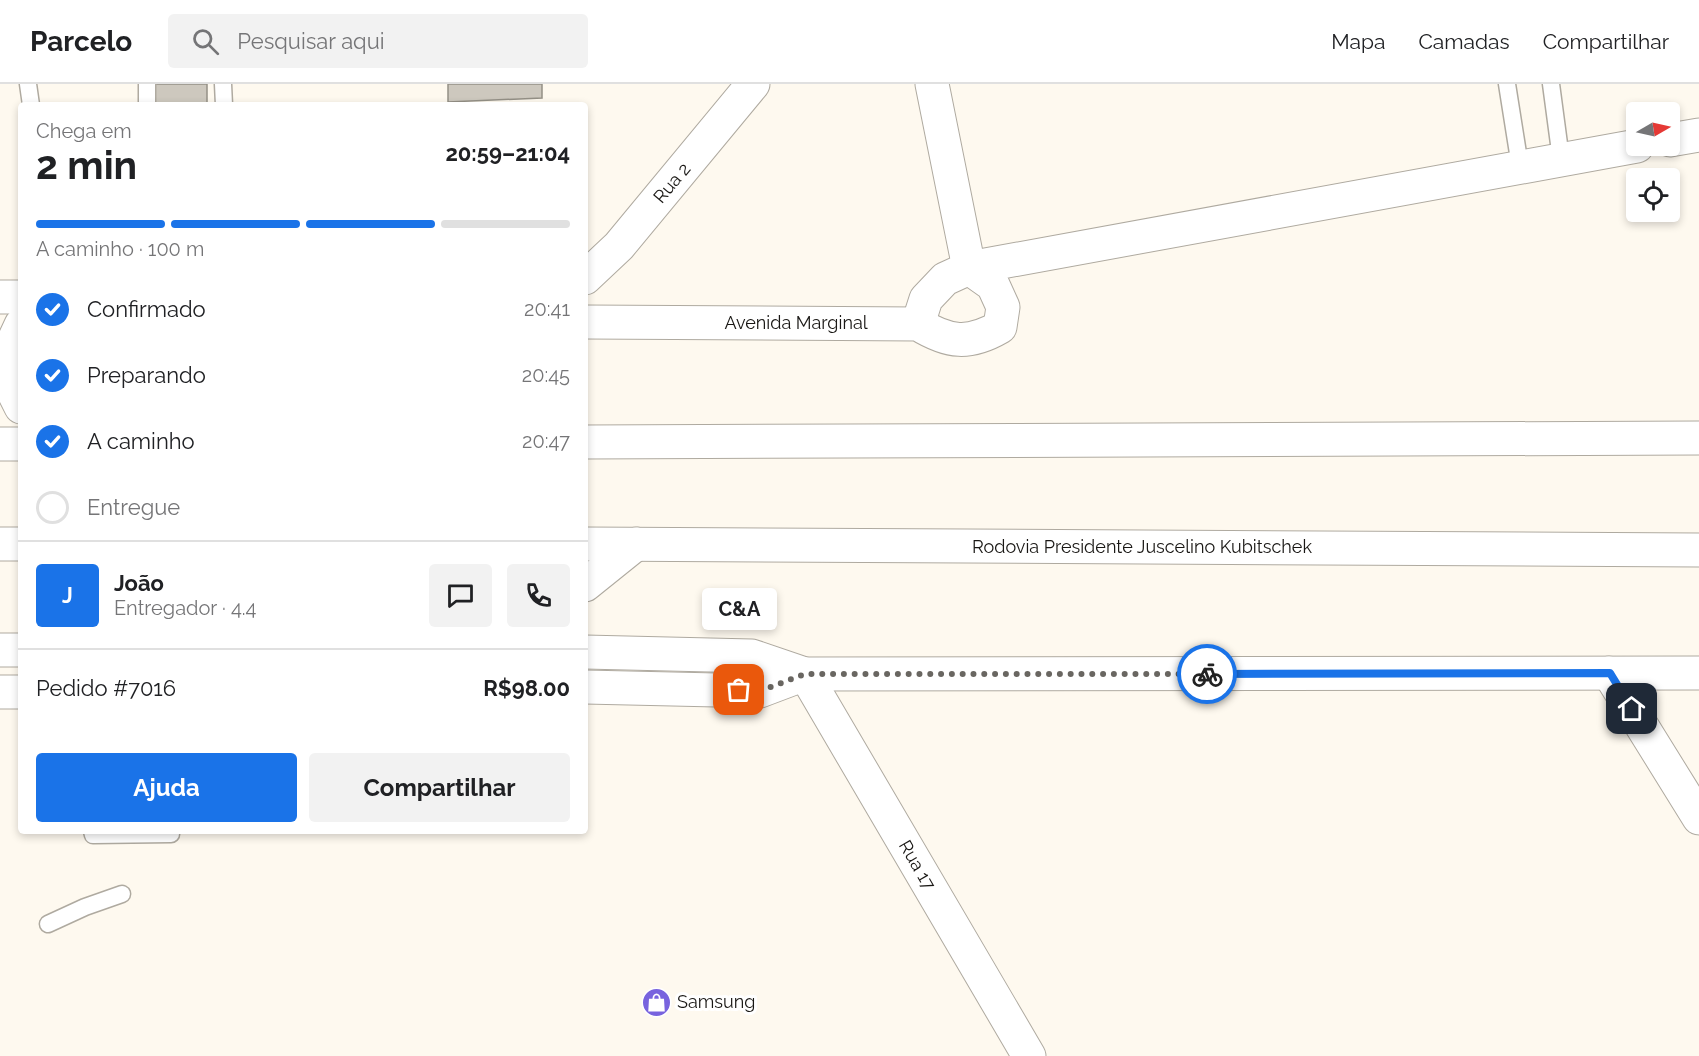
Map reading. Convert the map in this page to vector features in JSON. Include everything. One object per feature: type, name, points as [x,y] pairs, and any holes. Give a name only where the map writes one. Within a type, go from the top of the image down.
[{"type":"main road","name":"Rua 2","points":[[588,275],[619,246],[753,84]]},
{"type":"main road","points":[[932,84],[969,268]]},
{"type":"main road","points":[[1680,138],[1699,135]]},
{"type":"main road","points":[[918,324],[926,299],[945,279],[969,268],[1626,148]]},
{"type":"main road","name":"Avenida Marginal","points":[[588,322],[918,324],[937,336],[956,340],[984,336],[1000,327],[1004,307],[993,285],[969,268]]},
{"type":"main road","points":[[0,297],[18,297]]},
{"type":"main road","points":[[18,331],[14,340],[9,383],[18,401]]},
{"type":"main road","points":[[588,442],[1699,438]]},
{"type":"main road","points":[[0,444],[18,444]]},
{"type":"main road","points":[[0,544],[18,544]]},
{"type":"main road","name":"Rodovia Presidente Juscelino Kubitschek","points":[[588,544],[1699,550]]},
{"type":"main road","points":[[588,581],[636,544]]},
{"type":"main road","points":[[588,645],[752,657],[805,674],[1699,673]]},
{"type":"main road","points":[[0,650],[18,650]]},
{"type":"main road","points":[[1610,673],[1699,818]]},
{"type":"main road","points":[[588,687],[760,691],[805,674]]},
{"type":"main road","name":"Rua 17","points":[[805,674],[1029,1056]]},
{"type":"main road","points":[[0,692],[18,692]]},
{"type":"lane","points":[[28,84],[31,102]]},
{"type":"lane","points":[[147,84],[147,102]]},
{"type":"lane","points":[[223,84],[224,102]]},
{"type":"lane","points":[[1508,84],[1520,166]]},
{"type":"lane","points":[[1551,84],[1562,159]]},
{"type":"lane","points":[[48,924],[85,907],[122,894]]},
{"type":"building","points":[[153,84],[207,84],[207,102],[153,102]]},
{"type":"building","points":[[448,84],[542,84],[542,98],[448,102]]},
{"type":"way so far","points":[[739,690],[760,691],[805,674],[1207,674]]},
{"type":"place","name":"C&A","points":[[739,690]]},
{"type":"place","name":"Samsung","points":[[656,1002]]},
{"type":"route","points":[[1207,674],[1610,673],[1632,709]]}]
